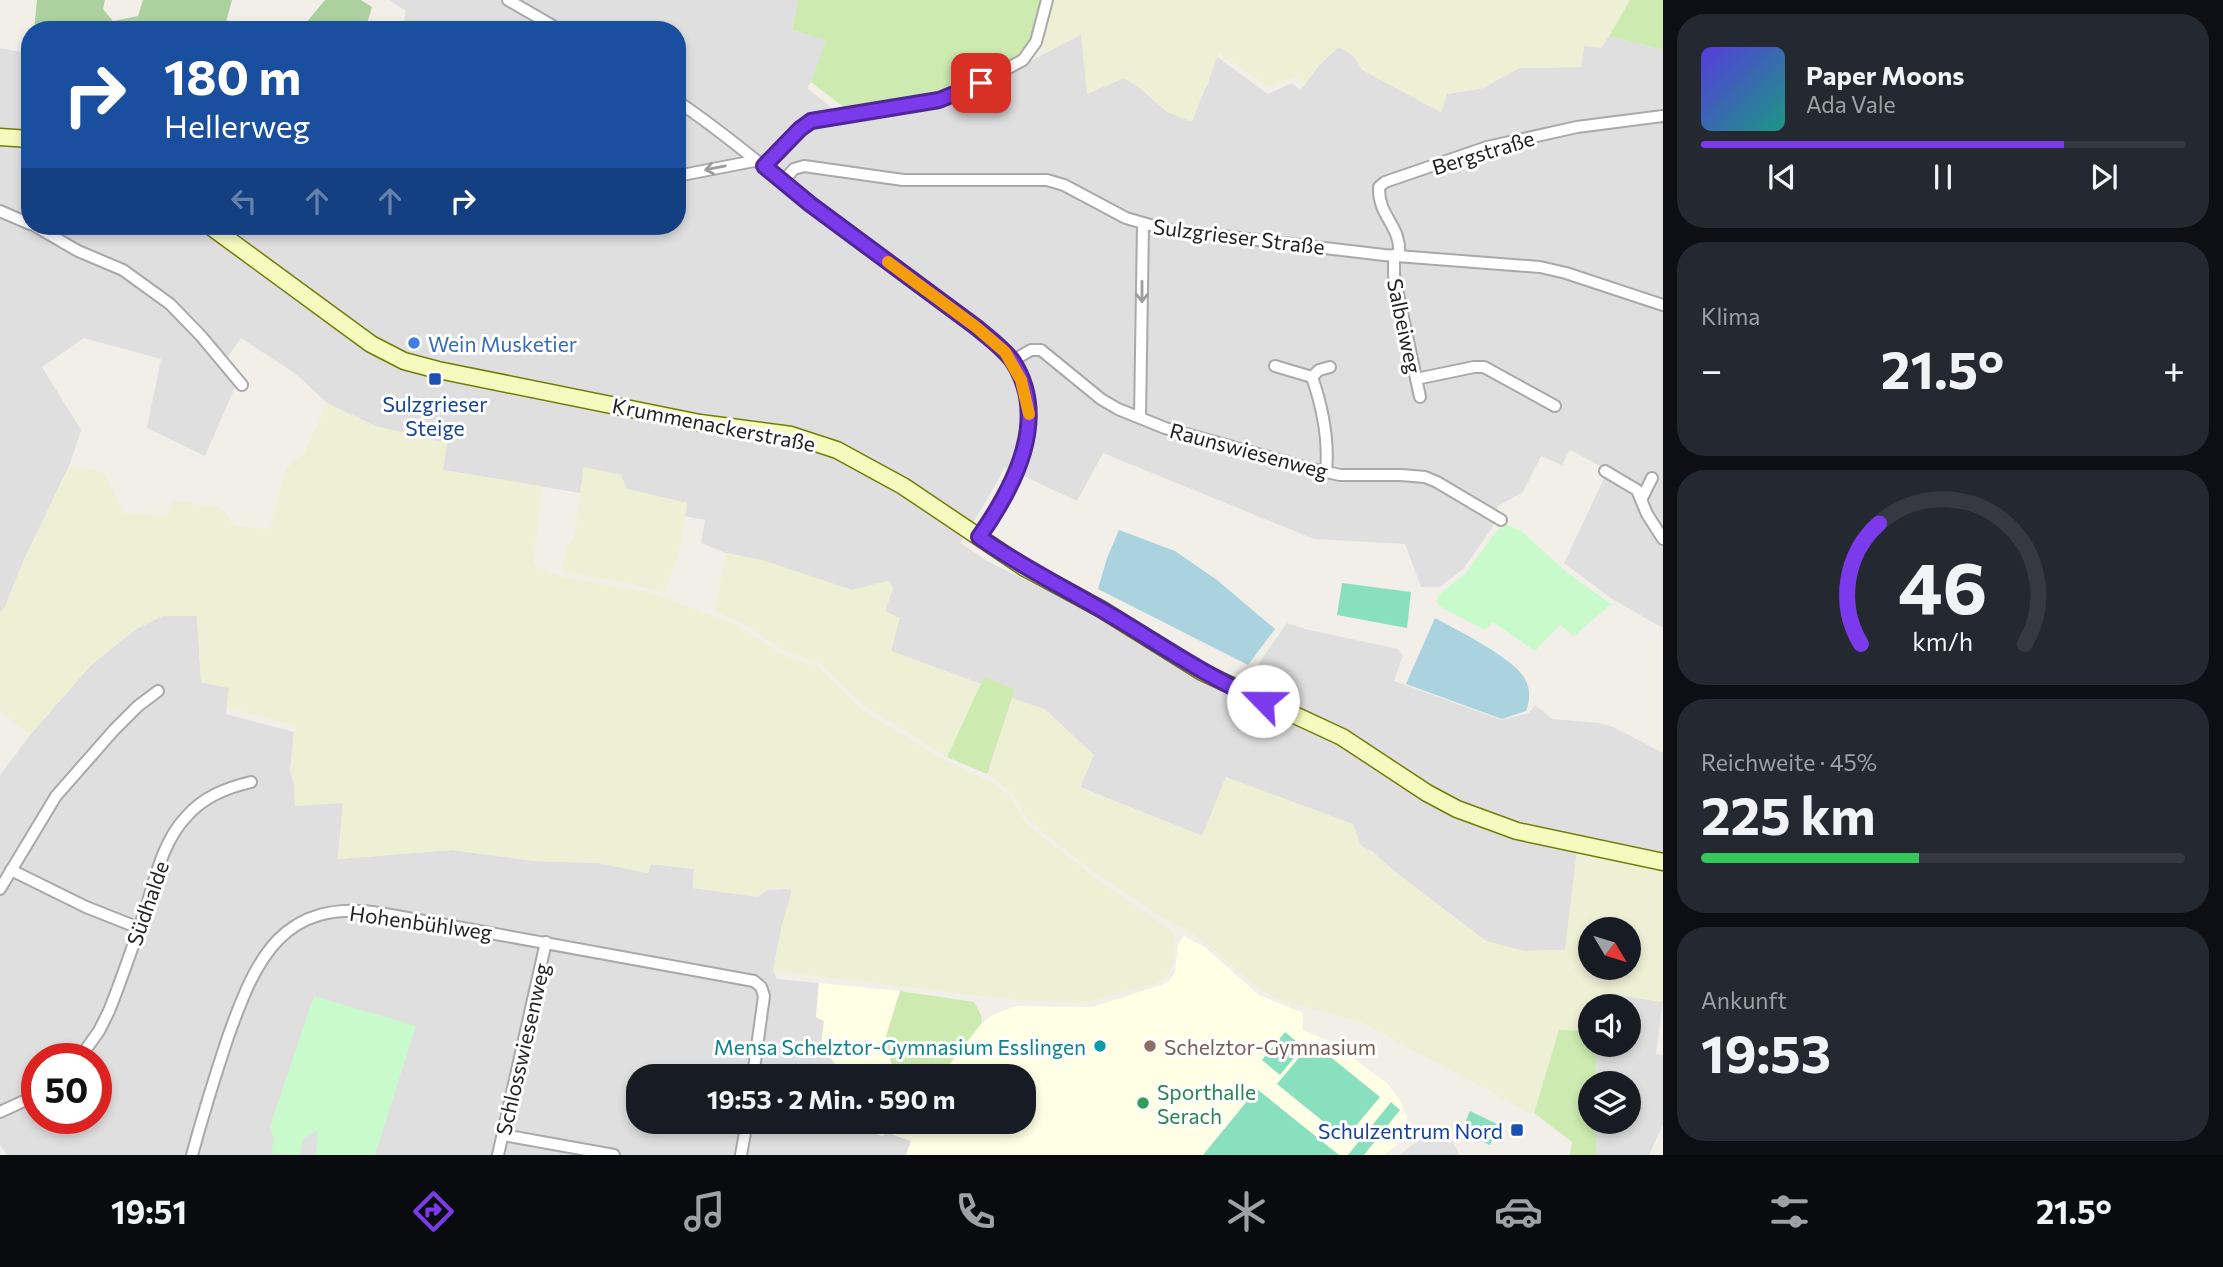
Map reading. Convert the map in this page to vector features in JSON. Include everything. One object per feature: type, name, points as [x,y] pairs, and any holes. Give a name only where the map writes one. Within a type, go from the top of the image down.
[{"type":"main road","points":[[0,137],[21,138]]},
{"type":"main road","name":"Krummenackerstraße","points":[[223,235],[371,344],[404,361],[700,423],[802,438],[836,450],[922,497],[1025,568],[1101,609],[1202,672],[1342,737],[1457,810],[1517,831],[1663,862]]},
{"type":"street","points":[[508,0],[544,21]]},
{"type":"street","points":[[686,175],[759,163],[808,122],[939,100],[981,83],[1023,61],[1036,42],[1047,0]]},
{"type":"street","points":[[686,107],[976,327],[1001,347],[1012,361],[1027,398],[1028,436],[1013,477],[979,537]]},
{"type":"street","name":"Bergstraße","points":[[1397,255],[1399,238],[1383,212],[1380,201],[1379,187],[1385,182],[1479,149],[1547,133],[1639,117],[1663,116]]},
{"type":"street","name":"Sulzgrieser Straße","points":[[783,181],[794,169],[804,166],[903,180],[1047,180],[1126,218],[1176,231],[1547,268],[1663,305]]},
{"type":"street","points":[[0,211],[21,220]]},
{"type":"street","points":[[1140,418],[1143,224]]},
{"type":"street","points":[[50,235],[78,251],[123,270],[170,304],[242,385]]},
{"type":"street","name":"Salbeiweg","points":[[1397,255],[1394,275],[1420,397]]},
{"type":"street","name":"Raunswiesenweg","points":[[1012,361],[1026,352],[1041,350],[1090,391],[1111,405],[1140,418],[1191,436],[1326,472],[1425,477],[1501,520]]},
{"type":"street","points":[[1275,366],[1312,377]]},
{"type":"street","points":[[1312,377],[1319,370],[1330,367]]},
{"type":"street","points":[[1416,379],[1484,367],[1555,406]]},
{"type":"street","points":[[1312,377],[1325,441],[1326,472]]},
{"type":"street","points":[[1605,471],[1632,485],[1642,498],[1647,514],[1663,539]]},
{"type":"street","points":[[1642,498],[1652,478]]},
{"type":"street","points":[[0,889],[56,796],[118,734],[138,706],[158,691]]},
{"type":"street","name":"Südhalde","points":[[90,1043],[109,1011],[166,849],[183,819],[216,793],[251,782]]},
{"type":"street","points":[[11,870],[139,928]]},
{"type":"street","name":"Hohenbühlweg","points":[[192,1155],[224,1049],[253,973],[272,945],[297,925],[323,914],[356,910],[749,980],[760,984],[764,1000],[755,1064]]},
{"type":"street","name":"Schlosswiesenweg","points":[[498,1155],[546,942]]},
{"type":"street","points":[[0,1112],[21,1102]]},
{"type":"street","points":[[741,1155],[745,1134]]},
{"type":"street","points":[[503,1135],[614,1155]]},
{"type":"shaded area","points":[[389,0],[798,0],[792,30],[827,40],[807,88],[832,108],[835,122],[931,106],[995,80],[1081,34],[1124,78],[1167,112],[1207,87],[1216,56],[1268,94],[1292,83],[1300,90],[1319,65],[1339,47],[1354,56],[1363,70],[1441,112],[1447,94],[1483,88],[1519,68],[1581,67],[1584,46],[1601,48],[1609,36],[1663,50],[1663,628],[1612,599],[1564,563],[1608,470],[1570,450],[1562,465],[1541,456],[1523,492],[1498,506],[1492,528],[1464,568],[1440,587],[1421,587],[1405,544],[1314,539],[1103,453],[1077,501],[1005,467],[960,543],[989,562],[1084,609],[1203,683],[1243,702],[1261,660],[1287,623],[1398,649],[1403,655],[1394,681],[1502,720],[1529,713],[1535,705],[1552,719],[1600,723],[1613,727],[1663,753],[1663,855],[1581,835],[1565,950],[1524,951],[1486,941],[1373,852],[1226,777],[1203,836],[1080,787],[1046,710],[1012,698],[1015,689],[984,678],[981,684],[890,651],[885,611],[893,588],[852,590],[765,561],[726,553],[701,543],[705,520],[685,516],[687,503],[627,489],[620,475],[584,468],[580,493],[443,470],[447,443],[375,426],[327,403],[296,374],[241,338],[221,366],[236,385],[205,456],[147,428],[161,359],[84,338],[42,367],[81,430],[69,466],[22,564],[5,607],[0,612],[0,48],[21,52],[21,235],[686,235],[686,21],[404,21],[406,11]]},
{"type":"shaded area","points":[[1050,0],[1630,0],[1601,48],[1584,46],[1581,67],[1519,68],[1483,88],[1447,94],[1441,112],[1362,70],[1354,56],[1339,47],[1319,65],[1304,86],[1296,77],[1267,86],[1219,53],[1192,122],[1167,112],[1124,78],[1087,94],[1081,34],[1048,52],[1043,44],[1046,39],[1043,32]]},
{"type":"shaded area","points":[[327,403],[375,426],[447,443],[443,470],[542,486],[533,565],[560,576],[651,593],[736,624],[783,655],[817,666],[864,711],[939,757],[993,783],[1011,797],[1023,819],[1035,831],[1098,880],[1172,931],[1173,961],[1169,973],[1156,983],[1084,1003],[1015,1000],[773,971],[792,891],[789,889],[771,888],[757,897],[693,888],[694,869],[652,864],[648,873],[599,863],[535,861],[452,850],[338,859],[343,803],[295,806],[294,784],[290,771],[296,726],[227,707],[229,688],[201,682],[197,616],[162,616],[136,629],[91,665],[30,735],[0,711],[0,613],[69,466],[104,472],[123,513],[167,515],[172,501],[220,507],[235,526],[270,529],[286,469],[305,452]]},
{"type":"shaded area","points":[[584,467],[621,475],[627,489],[687,503],[679,552],[664,593],[561,571],[568,543],[574,540]]},
{"type":"shaded area","points":[[726,553],[765,561],[852,590],[887,581],[893,587],[885,611],[900,618],[891,651],[981,684],[947,757],[866,707],[820,664],[784,651],[742,623],[715,611]]},
{"type":"shaded area","points":[[162,616],[197,616],[201,682],[229,688],[226,714],[294,732],[290,771],[295,805],[343,802],[338,859],[452,850],[535,861],[599,863],[648,873],[651,864],[694,869],[693,888],[725,892],[789,889],[792,891],[773,971],[777,979],[819,983],[816,1017],[824,1021],[821,1046],[835,1064],[626,1064],[626,1134],[891,1134],[911,1141],[906,1155],[7,1155],[0,1145],[0,775],[30,735],[91,665],[136,629]]},
{"type":"shaded area","points":[[1012,698],[1046,710],[1094,755],[1080,788],[1202,836],[1226,777],[1353,824],[1361,846],[1373,852],[1485,941],[1524,951],[1565,950],[1577,852],[1663,870],[1663,1002],[1641,999],[1641,994],[1578,994],[1578,1031],[1559,1030],[1534,1113],[1530,1113],[1361,1022],[1289,1003],[1263,992],[1196,935],[1159,916],[1094,872],[1045,834],[1027,818],[1012,793],[987,774]]},
{"type":"shaded area","name":"Schelztor-Gymnasium","points":[[1184,936],[1206,948],[1259,995],[1303,1013],[1303,1030],[1333,1043],[1388,1084],[1400,1100],[1407,1117],[1406,1132],[1396,1146],[1384,1155],[906,1155],[911,1141],[891,1134],[1036,1134],[1036,1064],[949,1064],[981,1024],[992,1015],[1016,1006],[1092,1007],[1169,981],[1175,972],[1178,944]]},
{"type":"shaded area","points":[[819,983],[900,991],[885,1040],[892,1064],[835,1064],[821,1046],[824,1021],[816,1017]]},
{"type":"shaded area","points":[[1641,998],[1663,1002],[1656,1054],[1663,1055],[1663,1124],[1649,1155],[1596,1155],[1596,1134],[1641,1134],[1641,1071],[1596,1071],[1597,1057],[1641,1057]]},
{"type":"shaded area","points":[[1431,1131],[1437,1138],[1447,1132],[1460,1155],[1399,1155]]},
{"type":"green space","points":[[37,0],[105,0],[103,9],[113,21],[35,21]]},
{"type":"green space","points":[[143,0],[232,0],[226,21],[113,21],[138,16]]},
{"type":"green space","points":[[325,0],[361,0],[372,7],[368,21],[308,21]]},
{"type":"green space","points":[[798,0],[1044,0],[1037,32],[1024,54],[978,80],[939,95],[849,111],[811,82],[826,40],[792,30]]},
{"type":"green space","points":[[1630,0],[1663,0],[1663,50],[1609,36]]},
{"type":"green space","points":[[1507,525],[1521,531],[1568,573],[1611,604],[1574,636],[1560,625],[1535,651],[1493,622],[1485,630],[1439,606],[1436,600],[1442,592],[1466,573],[1498,529]]},
{"type":"green space","points":[[1342,583],[1411,592],[1407,628],[1337,615]]},
{"type":"green space","points":[[984,677],[1015,689],[987,774],[947,757]]},
{"type":"green space","points":[[900,991],[974,1002],[982,1017],[981,1024],[949,1064],[892,1064],[885,1040]]},
{"type":"green space","points":[[314,996],[416,1026],[375,1155],[316,1155],[318,1130],[303,1139],[300,1155],[271,1153],[274,1139],[270,1126]]},
{"type":"green space","points":[[1559,1030],[1578,1031],[1578,1057],[1597,1057],[1596,1071],[1578,1071],[1578,1134],[1596,1134],[1596,1155],[1570,1155],[1572,1142],[1534,1113]]},
{"type":"green space","points":[[1285,1032],[1303,1047],[1280,1075],[1262,1060]]},
{"type":"green space","points":[[1312,1042],[1380,1097],[1345,1139],[1277,1084]]},
{"type":"green space","points":[[1257,1089],[1339,1155],[1203,1155]]},
{"type":"green space","points":[[1391,1102],[1400,1110],[1364,1155],[1348,1155]]},
{"type":"green space","points":[[1470,1111],[1499,1125],[1490,1145],[1461,1132]]},
{"type":"water","points":[[1119,530],[1175,551],[1217,580],[1275,629],[1248,665],[1098,589]]},
{"type":"water","points":[[1435,618],[1484,645],[1519,671],[1529,691],[1526,711],[1502,719],[1406,684]]},
{"type":"slow traffic","points":[[888,262],[976,327],[1005,352],[1021,380],[1029,414]]},
{"type":"place","name":"Wein Musketier","points":[[414,343]]},
{"type":"place","name":"Sulzgrieser Steige","points":[[435,379]]},
{"type":"place","name":"Mensa Schelztor-Gymnasium Esslingen","points":[[1100,1046]]},
{"type":"place","name":"Schelztor-Gymnasium","points":[[1150,1046]]},
{"type":"place","name":"Sporthalle Serach","points":[[1143,1103]]},
{"type":"place","name":"Schulzentrum Nord","points":[[1517,1130]]},
{"type":"route","points":[[981,83],[939,100],[811,121],[764,166],[810,204],[976,327],[1001,347],[1012,361],[1027,398],[1028,436],[1013,477],[979,537],[1025,568],[1101,609],[1202,672],[1263,701]]}]
